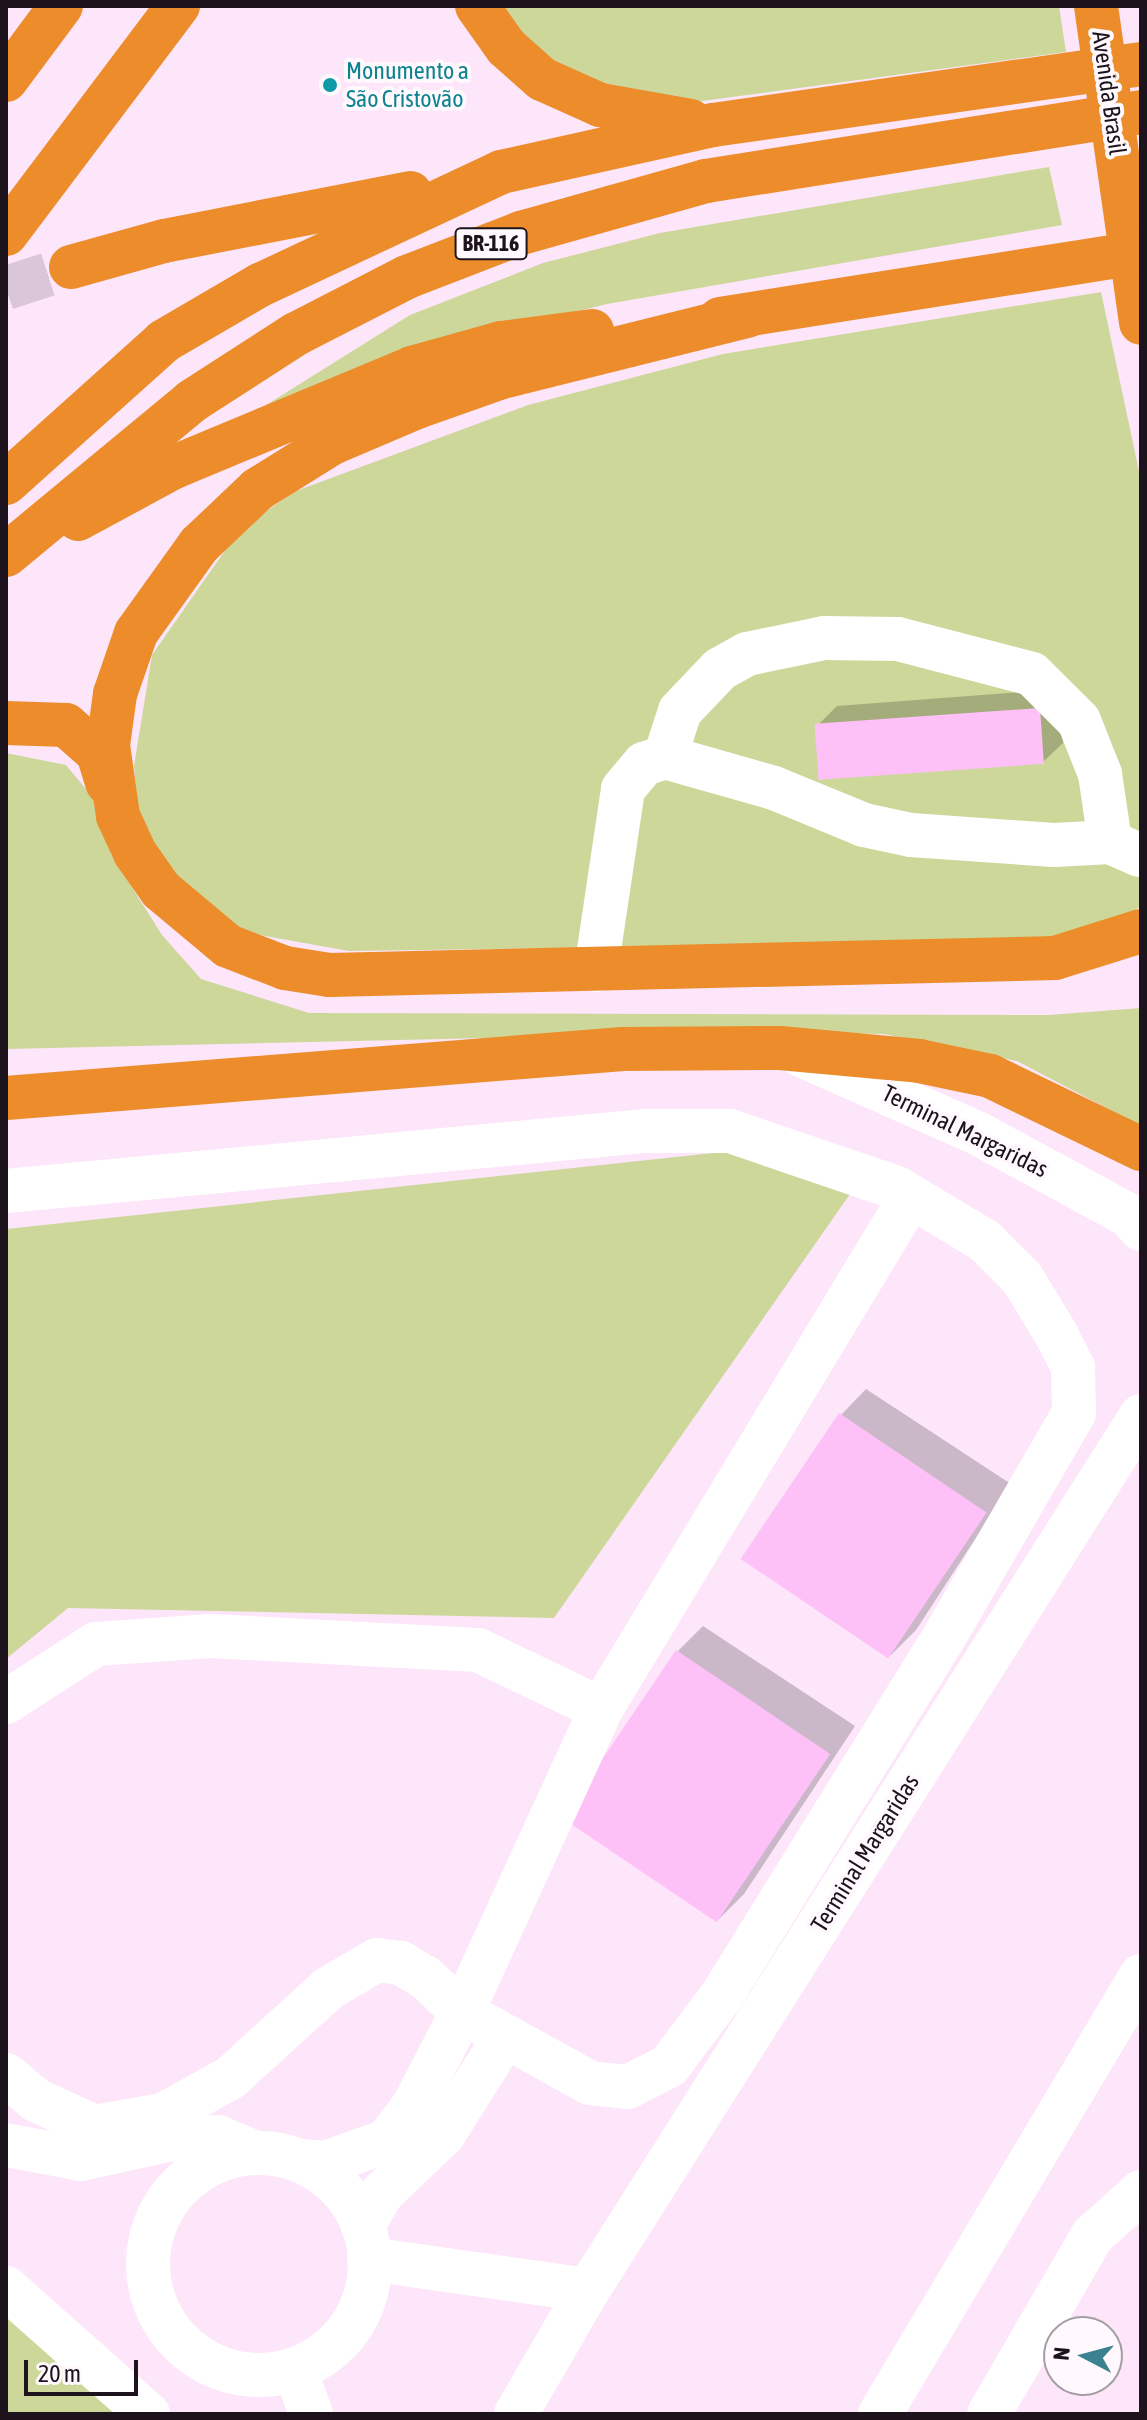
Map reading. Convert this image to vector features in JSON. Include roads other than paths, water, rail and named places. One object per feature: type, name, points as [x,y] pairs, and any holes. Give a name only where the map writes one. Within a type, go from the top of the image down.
[{"type":"highway","points":[[6,80],[61,6]]},
{"type":"highway","points":[[6,234],[178,6]]},
{"type":"highway","points":[[477,6],[506,47],[542,79],[600,105],[713,125]]},
{"type":"highway","name":"Avenida Brasil","points":[[1096,6],[1141,323]]},
{"type":"highway","points":[[71,267],[164,241],[713,125],[1141,64]]},
{"type":"highway","name":"BR-116","points":[[6,557],[192,401],[296,334],[407,277],[521,233],[706,181],[1141,112]]},
{"type":"highway","points":[[6,483],[164,341],[260,285],[501,172]]},
{"type":"highway","points":[[6,557],[172,468],[412,368],[539,337],[747,316],[1141,252]]},
{"type":"highway","points":[[118,816],[108,745],[115,694],[136,633],[199,545],[258,489],[332,443],[430,402],[499,378],[747,316]]},
{"type":"highway","points":[[6,723],[66,725],[98,753],[118,816],[161,890],[196,923],[228,946],[285,968],[395,977],[1055,958],[1131,940]]},
{"type":"highway","points":[[6,1098],[623,1049],[780,1048],[919,1061],[990,1076],[1141,1149]]},
{"type":"lane","points":[[596,970],[623,789],[644,764],[665,757],[774,788],[864,825],[911,835],[1124,848],[1079,721],[1032,674],[898,639],[824,638],[747,654],[720,669],[680,711],[665,757]]},
{"type":"lane","name":"Terminal Margaridas","points":[[780,1048],[829,1064],[979,1134],[1130,1216],[1141,1229]]},
{"type":"lane","points":[[6,1191],[646,1131],[730,1131],[897,1188],[985,1241],[1022,1278],[1073,1368],[1074,1413],[946,1634],[720,1998],[669,2066],[628,2087],[590,2083],[462,2012],[426,1978],[401,1963],[377,1960],[329,1988],[230,2078],[163,2115],[95,2127],[36,2100],[6,2075]]},
{"type":"lane","points":[[6,2145],[81,2159],[177,2138],[218,2137],[256,2153],[325,2163],[387,2141],[414,2105],[462,2012],[601,1709],[910,1198]]},
{"type":"lane","name":"Terminal Margaridas","points":[[516,2414],[588,2290],[1141,1416]]},
{"type":"lane","points":[[6,1702],[96,1644],[211,1636],[478,1650],[601,1709]]},
{"type":"lane","points":[[880,2414],[1141,1976]]},
{"type":"lane","points":[[256,2153],[222,2159],[191,2175],[175,2192],[152,2232],[147,2269],[154,2304],[173,2336],[200,2360],[230,2372],[263,2376],[295,2370],[324,2355],[350,2328],[367,2292],[366,2243],[382,2193],[443,2135],[504,2038]]},
{"type":"lane","points":[[302,2161],[328,2177],[349,2199],[366,2243]]},
{"type":"lane","points":[[989,2414],[1092,2236],[1141,2192]]},
{"type":"lane","points":[[1077,2316],[1113,2253],[1141,2225]]},
{"type":"lane","points":[[366,2243],[588,2290]]},
{"type":"lane","points":[[6,2288],[148,2414]]},
{"type":"lane","points":[[295,2370],[311,2414]]},
{"type":"lane","points":[[1021,2414],[1043,2375]]},
{"type":"tunnel","points":[[6,288],[71,267]]},
{"type":"place","name":"Monumento a São Cristovão","points":[[330,85]]}]
